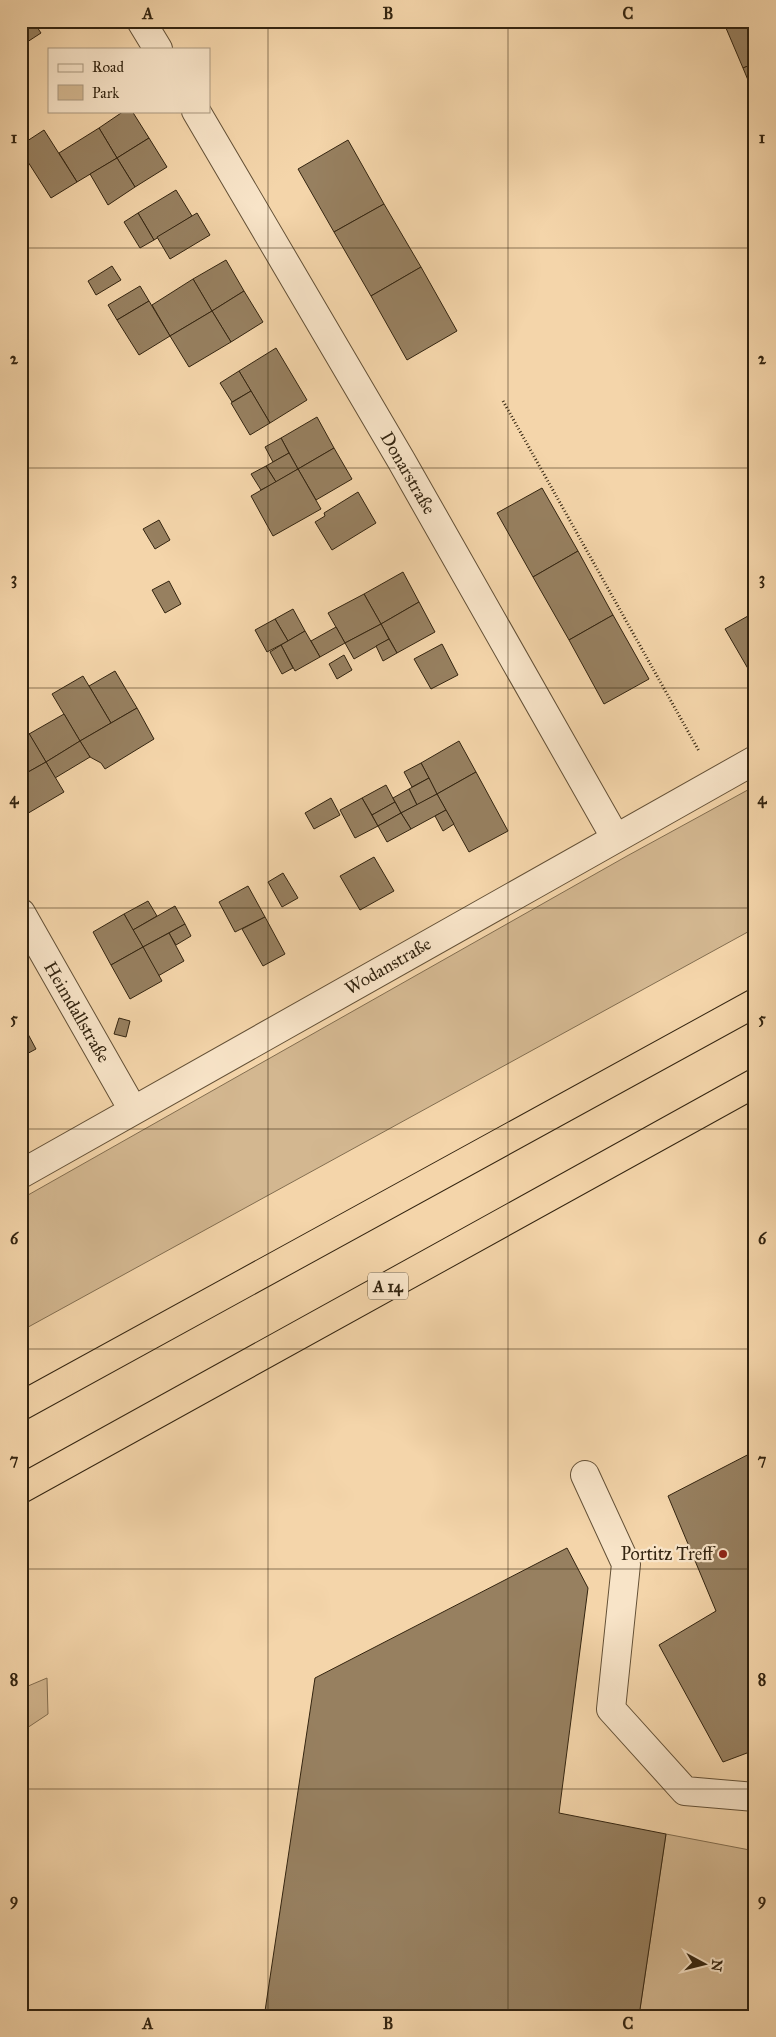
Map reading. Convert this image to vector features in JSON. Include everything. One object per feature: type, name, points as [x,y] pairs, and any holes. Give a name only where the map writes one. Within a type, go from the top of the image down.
[{"type":"highway","points":[[21,1406],[755,1003]]},
{"type":"highway","name":"A 14","points":[[21,1489],[755,1084]]},
{"type":"street","points":[[141,21],[157,48]]},
{"type":"street","name":"Donarstraße","points":[[197,112],[401,460],[615,837]]},
{"type":"street","name":"Wodanstraße","points":[[21,1174],[615,837],[755,760]]},
{"type":"street","name":"Heimdallstraße","points":[[21,913],[133,1110]]},
{"type":"street","points":[[585,1475],[626,1564],[611,1709],[685,1790],[755,1797]]},
{"type":"path","points":[[503,401],[716,782]]},
{"type":"green space","points":[[755,786],[755,928],[21,1331],[21,1199],[627,856]]},
{"type":"green space","points":[[47,1678],[48,1714],[21,1732],[21,1689]]},
{"type":"green space","points":[[666,1834],[755,1851],[755,2016],[639,2016]]},
{"type":"building","points":[[21,21],[33,21],[41,33],[21,46]]},
{"type":"building","points":[[723,21],[755,21],[755,63],[743,68]]},
{"type":"building","points":[[755,63],[755,97],[743,68]]},
{"type":"building","points":[[123,112],[133,112],[149,138],[117,158],[99,128]]},
{"type":"building","points":[[99,128],[117,158],[77,182],[59,153]]},
{"type":"building","points":[[44,130],[77,182],[51,198],[21,151],[21,145]]},
{"type":"building","points":[[149,138],[167,167],[135,187],[117,158]]},
{"type":"building","points":[[348,140],[384,204],[334,232],[298,169]]},
{"type":"building","points":[[117,158],[135,187],[108,205],[90,174]]},
{"type":"building","points":[[176,190],[192,216],[154,240],[138,213]]},
{"type":"building","points":[[384,204],[421,267],[371,296],[334,232]]},
{"type":"building","points":[[138,213],[154,240],[140,248],[124,222]]},
{"type":"building","points":[[197,213],[210,235],[170,259],[157,237]]},
{"type":"building","points":[[226,260],[244,291],[212,311],[193,279]]},
{"type":"building","points":[[112,266],[121,280],[96,295],[88,281]]},
{"type":"building","points":[[421,267],[457,331],[407,360],[371,296]]},
{"type":"building","points":[[193,279],[212,311],[170,336],[152,305]]},
{"type":"building","points":[[140,286],[149,301],[117,320],[108,305]]},
{"type":"building","points":[[244,291],[263,322],[231,342],[212,311]]},
{"type":"building","points":[[149,301],[170,336],[139,355],[117,320]]},
{"type":"building","points":[[212,311],[231,342],[189,367],[170,336]]},
{"type":"building","points":[[276,348],[307,400],[270,423],[239,371]]},
{"type":"building","points":[[239,371],[251,391],[232,402],[220,383]]},
{"type":"building","points":[[251,391],[270,423],[250,435],[231,403]]},
{"type":"building","points":[[317,417],[334,448],[298,469],[281,438]]},
{"type":"building","points":[[281,438],[289,453],[273,462],[265,447]]},
{"type":"building","points":[[334,448],[352,479],[316,500],[298,469]]},
{"type":"building","points":[[289,453],[298,469],[276,482],[266,466]]},
{"type":"building","points":[[266,466],[276,482],[261,490],[251,474]]},
{"type":"building","points":[[298,469],[321,509],[273,536],[251,496]]},
{"type":"building","points":[[542,488],[578,551],[533,577],[497,513]]},
{"type":"building","points":[[358,492],[376,523],[332,550],[315,522],[325,516],[324,513]]},
{"type":"building","points":[[159,520],[170,540],[155,549],[143,529]]},
{"type":"building","points":[[578,551],[613,615],[569,640],[533,577]]},
{"type":"building","points":[[403,572],[419,602],[381,624],[364,594]]},
{"type":"building","points":[[169,581],[181,604],[165,613],[152,590]]},
{"type":"building","points":[[364,594],[381,624],[345,643],[328,613]]},
{"type":"building","points":[[419,602],[435,632],[397,653],[381,624]]},
{"type":"building","points":[[293,609],[305,631],[288,641],[275,619]]},
{"type":"building","points":[[755,612],[755,678],[754,679],[725,629]]},
{"type":"building","points":[[613,615],[649,679],[604,704],[569,640]]},
{"type":"building","points":[[275,619],[288,641],[267,652],[255,630]]},
{"type":"building","points":[[381,624],[389,639],[354,659],[345,643]]},
{"type":"building","points":[[336,627],[345,643],[320,657],[311,641]]},
{"type":"building","points":[[305,631],[320,657],[295,671],[281,645]]},
{"type":"building","points":[[389,639],[397,653],[383,661],[376,646]]},
{"type":"building","points":[[442,644],[458,675],[431,689],[414,659]]},
{"type":"building","points":[[281,645],[293,668],[282,674],[270,652]]},
{"type":"building","points":[[344,655],[352,670],[337,679],[329,664]]},
{"type":"building","points":[[115,671],[137,708],[111,723],[89,686]]},
{"type":"building","points":[[83,676],[111,723],[80,741],[52,694]]},
{"type":"building","points":[[137,708],[154,739],[105,769],[101,763],[90,757],[80,741]]},
{"type":"building","points":[[64,714],[80,741],[46,762],[29,734]]},
{"type":"building","points":[[27,730],[46,762],[21,776],[21,734]]},
{"type":"building","points":[[80,741],[90,757],[55,778],[46,762]]},
{"type":"building","points":[[459,741],[476,772],[437,794],[421,763]]},
{"type":"building","points":[[46,762],[64,792],[25,815],[21,807],[21,776]]},
{"type":"building","points":[[421,763],[429,778],[412,787],[404,772]]},
{"type":"building","points":[[476,772],[508,831],[469,852],[437,794]]},
{"type":"building","points":[[429,778],[437,794],[417,805],[409,789]]},
{"type":"building","points":[[386,785],[395,802],[372,815],[362,798]]},
{"type":"building","points":[[409,789],[417,805],[401,813],[393,798]]},
{"type":"building","points":[[437,794],[446,810],[411,829],[401,813]]},
{"type":"building","points":[[331,798],[340,815],[314,829],[305,813]]},
{"type":"building","points":[[362,798],[378,826],[355,838],[340,810]]},
{"type":"building","points":[[395,802],[401,813],[378,826],[372,815]]},
{"type":"building","points":[[446,810],[454,824],[443,831],[435,816]]},
{"type":"building","points":[[401,813],[411,829],[387,842],[378,826]]},
{"type":"building","points":[[374,857],[394,891],[360,910],[340,876]]},
{"type":"building","points":[[283,873],[298,898],[282,907],[268,882]]},
{"type":"building","points":[[248,886],[265,917],[235,932],[219,902]]},
{"type":"building","points":[[148,901],[157,916],[133,930],[124,914]]},
{"type":"building","points":[[175,906],[185,924],[143,947],[133,930]]},
{"type":"building","points":[[124,914],[143,947],[111,965],[93,932]]},
{"type":"building","points":[[265,917],[285,954],[263,966],[242,929]]},
{"type":"building","points":[[185,924],[191,936],[176,945],[169,933]]},
{"type":"building","points":[[169,933],[184,961],[158,976],[143,947]]},
{"type":"building","points":[[143,947],[162,981],[130,999],[111,965]]},
{"type":"building","points":[[119,1018],[130,1021],[126,1037],[114,1034]]},
{"type":"building","points":[[21,1021],[36,1049],[21,1057]]},
{"type":"building","name":"Portitz Treff","points":[[755,1451],[755,1750],[723,1762],[659,1645],[716,1611],[668,1496]]},
{"type":"building","points":[[567,1548],[588,1588],[559,1813],[666,1834],[639,2016],[300,2016],[265,2011],[315,1678]]},
{"type":"place","name":"Portitz Treff","points":[[723,1554]]}]
